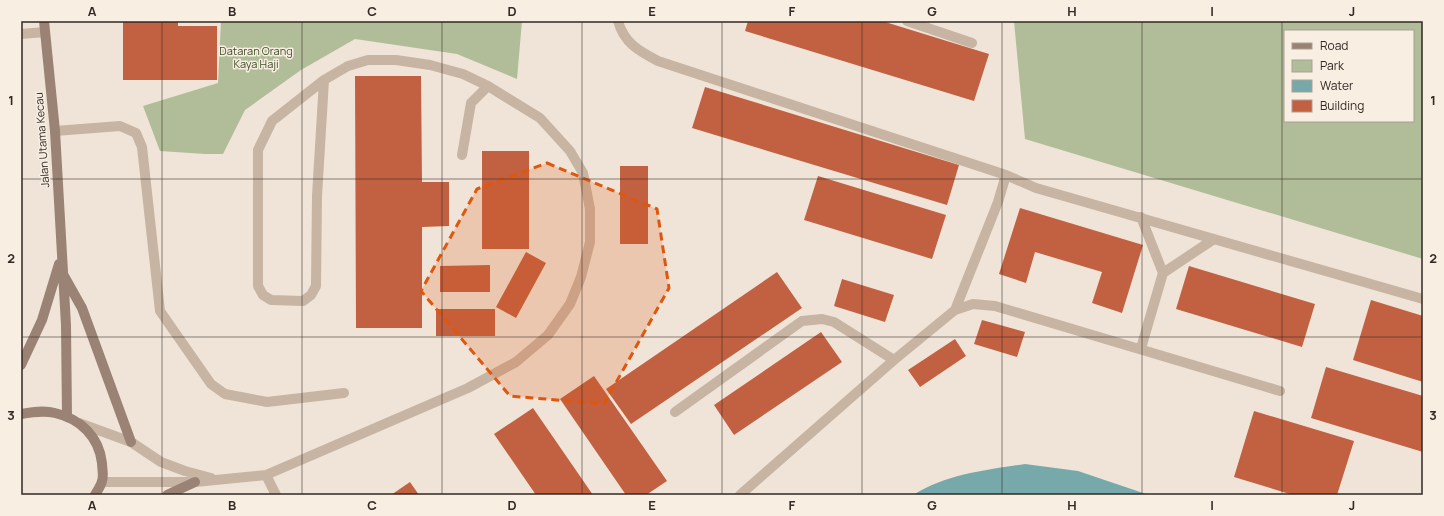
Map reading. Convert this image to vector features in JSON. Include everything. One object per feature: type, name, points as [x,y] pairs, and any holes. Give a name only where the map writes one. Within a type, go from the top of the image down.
[{"type":"street","name":"Jalan Utama Kecau","points":[[44,21],[55,131],[66,325],[67,417]]},
{"type":"street","points":[[618,21],[620,29],[634,48],[658,61],[1006,175],[1036,188],[1423,299]]},
{"type":"street","points":[[907,21],[972,43]]},
{"type":"street","points":[[21,34],[45,32]]},
{"type":"street","points":[[78,422],[94,438],[100,451],[99,490],[266,475],[468,388],[516,362],[548,335],[570,304],[581,278],[590,242],[590,209],[583,173],[570,151],[540,118],[488,86],[462,74],[430,65],[396,60],[368,60],[348,66],[324,80],[272,120],[258,150],[258,286],[263,295],[271,300],[303,301],[311,295],[316,286],[317,196],[324,80]]},
{"type":"street","points":[[462,155],[471,103],[488,86]]},
{"type":"street","points":[[55,131],[120,126],[136,133],[142,147],[160,311],[211,384],[225,394],[267,402],[344,393]]},
{"type":"street","points":[[955,310],[998,202],[1006,175]]},
{"type":"street","points":[[1141,217],[1163,273],[1141,348]]},
{"type":"street","points":[[1163,273],[1214,238]]},
{"type":"street","points":[[21,365],[42,320],[61,258]]},
{"type":"street","points":[[62,272],[82,308],[131,442]]},
{"type":"street","points":[[740,495],[894,360],[955,310],[973,304],[984,304],[1141,348],[1280,391]]},
{"type":"street","points":[[674,412],[802,321],[822,319],[834,322],[894,360]]},
{"type":"street","points":[[21,414],[54,412],[131,442],[161,462],[185,472],[217,479]]},
{"type":"street","points":[[266,475],[276,495]]},
{"type":"street","points":[[167,495],[195,482]]},
{"type":"highlighted area","points":[[547,163],[657,209],[669,288],[604,404],[510,396],[421,291],[477,189]]},
{"type":"green space","name":"Dataran Orang Kaya Haji","points":[[221,21],[522,21],[517,79],[457,54],[355,39],[301,70],[245,110],[223,154],[160,151],[143,106],[218,83]]},
{"type":"green space","points":[[1014,21],[1423,21],[1423,259],[1025,139]]},
{"type":"water","points":[[1025,464],[1078,471],[1149,495],[913,495],[939,482],[967,474]]},
{"type":"building","points":[[123,21],[178,21],[178,26],[217,26],[217,80],[123,80]]},
{"type":"building","points":[[748,21],[882,21],[989,54],[974,101],[745,31]]},
{"type":"building","points":[[355,76],[421,76],[422,182],[449,182],[449,226],[422,227],[422,328],[356,328]]},
{"type":"building","points":[[705,87],[959,165],[947,205],[692,128]]},
{"type":"building","points":[[482,151],[529,151],[529,249],[482,249]]},
{"type":"building","points":[[620,166],[648,166],[648,244],[620,244]]},
{"type":"building","points":[[818,176],[946,215],[932,259],[804,220]]},
{"type":"building","points":[[1020,208],[1143,245],[1122,313],[1092,303],[1102,272],[1035,252],[1026,283],[999,274]]},
{"type":"building","points":[[526,252],[546,263],[516,318],[496,307]]},
{"type":"building","points":[[490,265],[490,292],[440,292],[440,266]]},
{"type":"building","points":[[1189,266],[1315,304],[1302,347],[1176,309]]},
{"type":"building","points":[[777,272],[802,308],[631,424],[606,389]]},
{"type":"building","points":[[842,279],[894,295],[885,322],[834,306]]},
{"type":"building","points":[[1371,300],[1423,316],[1423,382],[1353,360]]},
{"type":"building","points":[[436,309],[495,309],[495,336],[436,336]]},
{"type":"building","points":[[982,320],[1025,332],[1017,357],[974,344]]},
{"type":"building","points":[[821,332],[842,362],[734,435],[714,405]]},
{"type":"building","points":[[955,339],[966,356],[920,387],[908,370]]},
{"type":"building","points":[[1326,367],[1423,396],[1423,452],[1311,418]]},
{"type":"building","points":[[594,376],[667,481],[646,495],[626,495],[560,399]]},
{"type":"building","points":[[533,408],[593,495],[536,495],[494,434]]},
{"type":"building","points":[[1254,411],[1354,441],[1337,495],[1293,495],[1234,477]]},
{"type":"building","points":[[410,482],[419,495],[391,495]]}]
